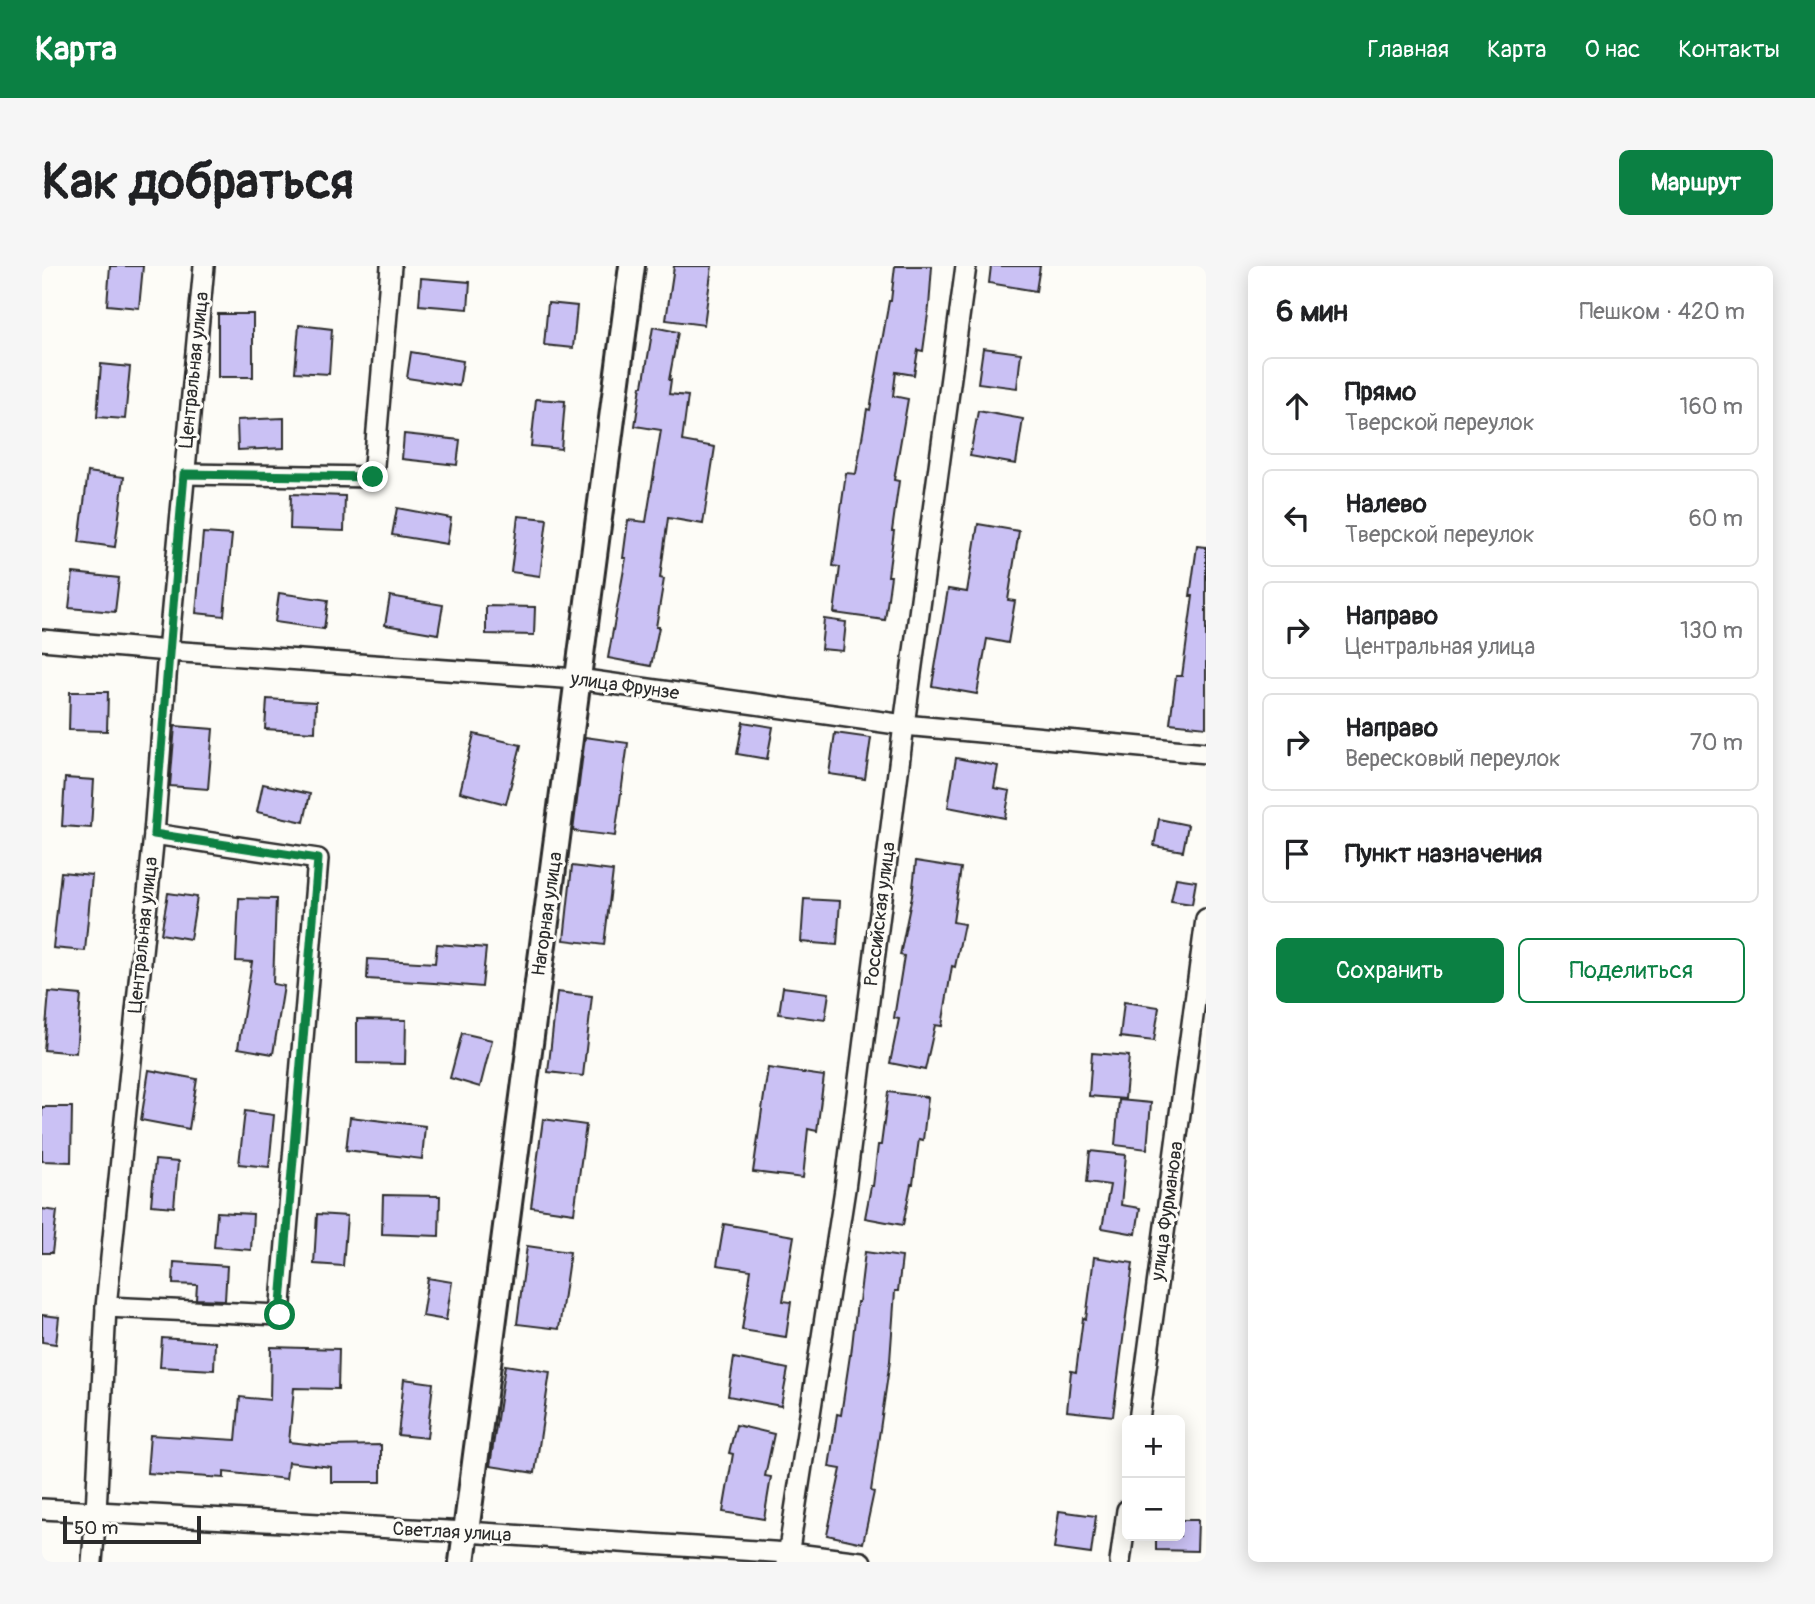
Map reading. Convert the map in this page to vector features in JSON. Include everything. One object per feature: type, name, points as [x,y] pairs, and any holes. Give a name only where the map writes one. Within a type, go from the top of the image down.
[{"type":"street","name":"Центральная улица","points":[[92,1562],[106,1307],[154,834],[168,651],[204,266]]},
{"type":"street","points":[[184,474],[373,477],[391,266]]},
{"type":"street","name":"Нагорная улица","points":[[461,1562],[632,266]]},
{"type":"street","name":"Российская улица","points":[[788,1557],[845,1189],[966,266]]},
{"type":"street","name":"улица Фрунзе","points":[[42,640],[578,679],[904,725],[1206,753]]},
{"type":"street","points":[[106,1307],[280,1315],[318,859],[154,834]]},
{"type":"street","name":"улица Фурманова","points":[[1140,1415],[1206,919]]},
{"type":"street","name":"Светлая улица","points":[[42,1509],[466,1532],[861,1562]]},
{"type":"street","points":[[1120,1562],[1123,1541]]},
{"type":"building","points":[[110,266],[143,266],[139,308],[107,305]]},
{"type":"building","points":[[674,266],[712,266],[704,325],[666,320]]},
{"type":"building","points":[[895,266],[932,266],[923,351],[918,350],[914,375],[896,372],[893,396],[908,399],[894,480],[899,481],[885,620],[834,613],[840,567],[833,566],[846,473],[856,474],[867,409],[870,410],[891,301]]},
{"type":"building","points":[[991,266],[1040,266],[1036,291],[989,283]]},
{"type":"building","points":[[421,278],[470,282],[468,309],[419,305]]},
{"type":"building","points":[[548,303],[577,306],[573,348],[544,345]]},
{"type":"building","points":[[218,314],[253,314],[253,377],[218,377]]},
{"type":"building","points":[[299,325],[332,329],[329,374],[295,372]]},
{"type":"building","points":[[653,327],[678,332],[669,394],[688,396],[682,441],[715,447],[703,524],[668,518],[660,578],[664,579],[656,627],[659,627],[651,666],[608,658],[626,558],[623,558],[628,520],[646,522],[661,430],[635,426]]},
{"type":"building","points":[[983,348],[1021,353],[1017,388],[978,383]]},
{"type":"building","points":[[411,352],[463,361],[459,386],[407,378]]},
{"type":"building","points":[[101,364],[130,367],[125,419],[97,417]]},
{"type":"building","points":[[536,399],[565,401],[561,449],[531,446]]},
{"type":"building","points":[[978,411],[1023,419],[1016,464],[970,456]]},
{"type":"building","points":[[284,418],[284,448],[238,450],[237,420]]},
{"type":"building","points":[[404,434],[460,440],[457,465],[402,459]]},
{"type":"building","points":[[88,472],[124,477],[115,547],[79,542]]},
{"type":"building","points":[[291,494],[345,496],[344,531],[290,529]]},
{"type":"building","points":[[397,508],[451,518],[447,544],[392,535]]},
{"type":"building","points":[[518,516],[547,519],[540,576],[511,572]]},
{"type":"building","points":[[978,524],[1019,531],[1008,600],[1015,601],[1008,643],[987,639],[977,694],[932,686],[948,589],[967,592]]},
{"type":"building","points":[[203,533],[232,535],[224,616],[196,613]]},
{"type":"building","points":[[1197,546],[1206,547],[1206,727],[1170,723],[1176,676],[1182,676]]},
{"type":"building","points":[[73,573],[119,578],[115,612],[69,608]]},
{"type":"building","points":[[279,593],[328,600],[324,629],[275,622]]},
{"type":"building","points":[[390,596],[443,605],[438,634],[385,625]]},
{"type":"building","points":[[486,606],[535,607],[534,635],[486,634]]},
{"type":"building","points":[[824,619],[846,622],[843,651],[821,649]]},
{"type":"building","points":[[70,692],[108,692],[107,731],[69,730]]},
{"type":"building","points":[[267,699],[316,702],[315,732],[265,729]]},
{"type":"building","points":[[743,722],[773,727],[767,759],[737,754]]},
{"type":"building","points":[[175,726],[213,729],[208,789],[170,786]]},
{"type":"building","points":[[835,733],[871,738],[865,779],[829,774]]},
{"type":"building","points":[[474,734],[521,745],[506,804],[460,792]]},
{"type":"building","points":[[585,737],[628,743],[615,836],[573,831]]},
{"type":"building","points":[[956,758],[998,766],[994,788],[1010,791],[1005,818],[948,807]]},
{"type":"building","points":[[65,778],[94,780],[91,828],[62,826]]},
{"type":"building","points":[[263,784],[310,794],[304,822],[257,812]]},
{"type":"building","points":[[1159,819],[1188,825],[1183,851],[1154,846]]},
{"type":"building","points":[[916,861],[961,868],[953,922],[964,924],[955,967],[952,966],[942,1026],[935,1025],[925,1070],[890,1063],[899,1019],[894,1018],[904,956],[900,955]]},
{"type":"building","points":[[572,866],[613,871],[604,945],[564,940]]},
{"type":"building","points":[[61,872],[92,875],[85,951],[53,948]]},
{"type":"building","points":[[1176,878],[1196,881],[1192,904],[1171,901]]},
{"type":"building","points":[[168,893],[197,897],[190,939],[161,934]]},
{"type":"building","points":[[239,898],[276,899],[273,984],[284,986],[273,1054],[238,1048],[252,962],[236,961]]},
{"type":"building","points":[[804,899],[840,901],[837,945],[801,942]]},
{"type":"building","points":[[437,944],[486,948],[482,987],[367,979],[368,959],[435,963]]},
{"type":"building","points":[[783,987],[829,993],[825,1020],[779,1014]]},
{"type":"building","points":[[49,992],[81,995],[76,1053],[44,1050]]},
{"type":"building","points":[[557,992],[592,996],[583,1076],[548,1072]]},
{"type":"building","points":[[1124,1002],[1159,1007],[1154,1041],[1120,1037]]},
{"type":"building","points":[[357,1019],[406,1020],[405,1064],[357,1063]]},
{"type":"building","points":[[462,1033],[492,1040],[480,1087],[450,1078]]},
{"type":"building","points":[[1092,1053],[1129,1056],[1125,1099],[1089,1096]]},
{"type":"building","points":[[768,1068],[824,1076],[817,1131],[808,1129],[803,1178],[753,1172]]},
{"type":"building","points":[[149,1070],[197,1079],[189,1129],[141,1120]]},
{"type":"building","points":[[888,1092],[928,1097],[923,1140],[919,1139],[913,1184],[903,1225],[865,1218],[873,1186],[878,1145],[881,1145]]},
{"type":"building","points":[[1119,1100],[1151,1103],[1147,1149],[1115,1145]]},
{"type":"building","points":[[42,1107],[72,1107],[71,1162],[42,1161]]},
{"type":"building","points":[[245,1111],[274,1115],[269,1167],[239,1164]]},
{"type":"building","points":[[350,1117],[425,1126],[422,1159],[346,1150]]},
{"type":"building","points":[[543,1119],[586,1125],[574,1213],[531,1207]]},
{"type":"building","points":[[1090,1151],[1126,1155],[1121,1205],[1140,1208],[1136,1234],[1102,1228],[1110,1185],[1087,1182]]},
{"type":"building","points":[[155,1160],[178,1162],[174,1207],[151,1205]]},
{"type":"building","points":[[383,1195],[440,1196],[439,1236],[382,1234]]},
{"type":"building","points":[[42,1209],[57,1211],[52,1253],[42,1253]]},
{"type":"building","points":[[217,1212],[253,1214],[251,1250],[214,1247]]},
{"type":"building","points":[[317,1214],[347,1216],[343,1266],[314,1264]]},
{"type":"building","points":[[724,1224],[794,1236],[783,1301],[791,1302],[786,1337],[742,1330],[751,1270],[717,1265]]},
{"type":"building","points":[[527,1246],[570,1252],[559,1329],[517,1324]]},
{"type":"building","points":[[865,1252],[902,1257],[898,1291],[895,1291],[890,1361],[871,1491],[874,1492],[863,1543],[827,1535],[841,1469],[829,1467],[837,1414],[841,1415]]},
{"type":"building","points":[[1094,1257],[1133,1263],[1113,1416],[1067,1411],[1071,1371],[1076,1372]]},
{"type":"building","points":[[174,1262],[227,1266],[225,1300],[196,1299],[197,1285],[173,1284]]},
{"type":"building","points":[[428,1278],[452,1282],[446,1320],[422,1316]]},
{"type":"building","points":[[42,1315],[59,1317],[56,1344],[42,1342]]},
{"type":"building","points":[[162,1338],[215,1342],[214,1370],[160,1367]]},
{"type":"building","points":[[271,1347],[339,1349],[338,1389],[294,1388],[289,1442],[326,1446],[381,1445],[381,1482],[331,1482],[331,1467],[288,1462],[286,1479],[224,1472],[224,1478],[147,1473],[150,1435],[236,1440],[240,1397],[270,1400]]},
{"type":"building","points":[[734,1358],[788,1369],[781,1406],[728,1396]]},
{"type":"building","points":[[505,1365],[550,1372],[535,1473],[490,1466]]},
{"type":"building","points":[[404,1379],[433,1383],[427,1438],[398,1435]]},
{"type":"building","points":[[736,1425],[774,1434],[765,1476],[771,1477],[764,1519],[723,1512],[733,1454],[729,1453]]},
{"type":"building","points":[[1059,1511],[1096,1516],[1091,1554],[1054,1549]]},
{"type":"building","points":[[1185,1520],[1198,1520],[1197,1551],[1156,1550],[1156,1541],[1185,1541]]},
{"type":"route","points":[[280,1315],[318,859],[154,834],[184,474],[373,477]]}]
